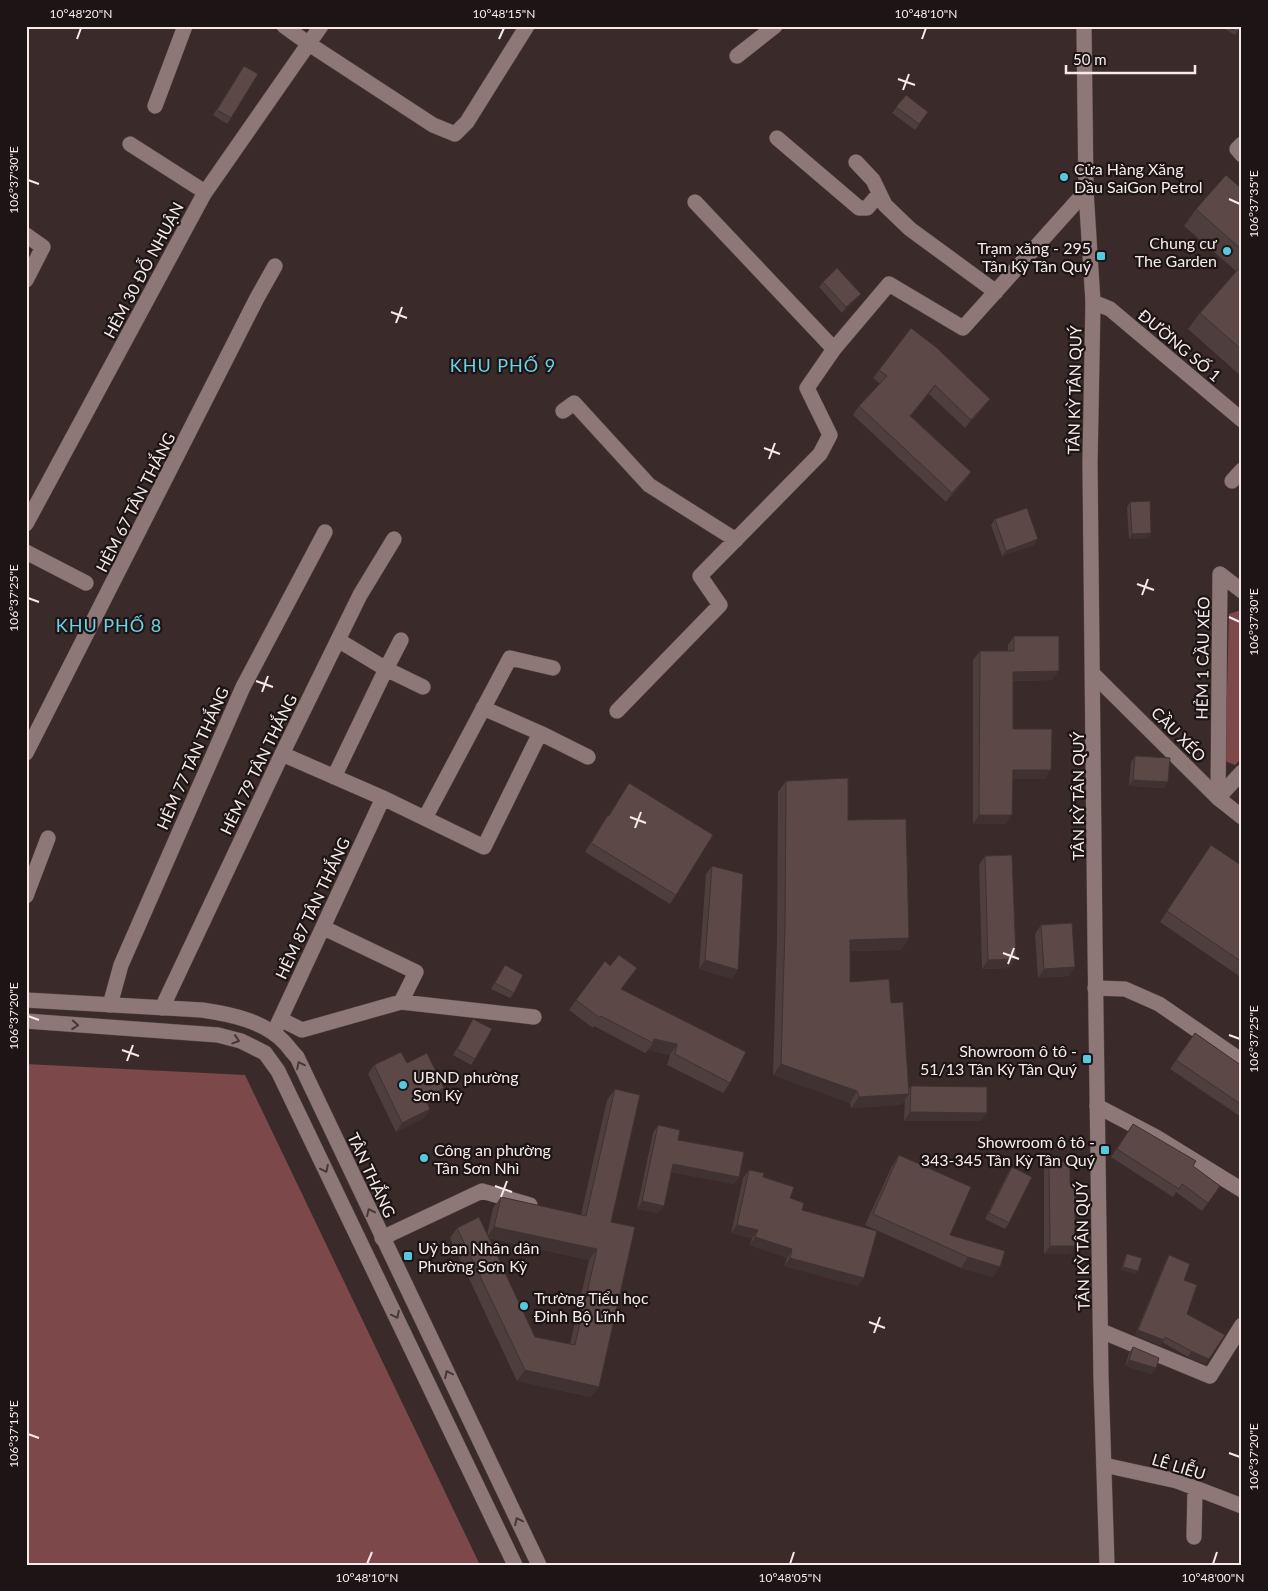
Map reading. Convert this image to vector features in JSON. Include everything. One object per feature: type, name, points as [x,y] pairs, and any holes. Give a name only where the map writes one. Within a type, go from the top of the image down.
[{"type":"street","points":[[155,106],[185,26]]},
{"type":"street","points":[[284,26],[433,125],[454,134],[468,122],[526,26]]},
{"type":"street","name":"HẺM 30 ĐỖ NHUẬN","points":[[26,524],[205,192],[321,26]]},
{"type":"street","points":[[737,56],[775,26]]},
{"type":"street","name":"TÂN KỲ TÂN QUÝ","points":[[1084,26],[1086,191],[1093,302],[1090,464],[1094,674],[1095,988],[1107,1565]]},
{"type":"street","points":[[777,138],[859,208],[867,208],[879,194]]},
{"type":"street","points":[[130,144],[205,192]]},
{"type":"street","points":[[1242,144],[1237,149],[1242,155]]},
{"type":"street","points":[[856,162],[874,180],[884,205],[910,228],[996,292]]},
{"type":"street","points":[[617,711],[720,606],[700,576],[820,454],[830,435],[808,388],[834,349],[889,284],[963,328],[1086,191]]},
{"type":"street","points":[[695,202],[834,349]]},
{"type":"street","points":[[26,235],[43,247],[26,280]]},
{"type":"street","name":"HẺM 67 TÂN THẮNG","points":[[26,753],[275,266]]},
{"type":"street","name":"ĐƯỜNG SỐ 1","points":[[1093,302],[1110,309],[1242,420]]},
{"type":"street","points":[[564,411],[574,403],[649,485],[736,540]]},
{"type":"street","name":"HẺM 77 TÂN THẮNG","points":[[110,1005],[120,965],[243,687],[325,532]]},
{"type":"street","name":"HẺM 79 TÂN THẮNG","points":[[162,1008],[282,754],[360,595],[394,539]]},
{"type":"street","points":[[26,552],[86,583]]},
{"type":"street","name":"HẺM 1 CẦU XÉO","points":[[1218,798],[1220,574],[1242,591]]},
{"type":"street","points":[[338,640],[386,669],[423,687]]},
{"type":"street","points":[[334,777],[401,640]]},
{"type":"street","points":[[425,818],[510,658],[553,668]]},
{"type":"street","name":"CẦU XÉO","points":[[1094,674],[1218,798],[1242,817]]},
{"type":"street","points":[[483,708],[588,757]]},
{"type":"street","points":[[282,754],[383,798],[484,847],[540,733]]},
{"type":"street","points":[[1218,798],[1242,772]]},
{"type":"street","name":"HẺM 87 TÂN THẮNG","points":[[265,1053],[383,798]]},
{"type":"street","points":[[26,896],[48,838]]},
{"type":"street","points":[[324,928],[416,972],[401,1002]]},
{"type":"street","points":[[1095,988],[1125,989],[1159,1004],[1242,1061]]},
{"type":"street","name":"TÂN THẮNG","points":[[26,1000],[222,1013],[266,1028],[283,1041],[296,1057],[539,1565]]},
{"type":"street","points":[[280,1019],[302,1030],[401,1002],[534,1017]]},
{"type":"street","points":[[162,1008],[162,1030]]},
{"type":"street","points":[[26,1021],[218,1035],[241,1041],[265,1053],[278,1071],[516,1565]]},
{"type":"street","points":[[1097,1106],[1156,1137],[1242,1190]]},
{"type":"street","points":[[382,1238],[482,1192],[530,1205]]},
{"type":"street","points":[[1101,1331],[1210,1376],[1242,1325]]},
{"type":"street","name":"LÊ LIỄU","points":[[1104,1465],[1177,1480],[1242,1506]]},
{"type":"street","points":[[1194,1537],[1195,1488]]},
{"type":"shaded area","points":[[1241,610],[1242,758],[1235,765],[1225,761],[1229,614]]},
{"type":"shaded area","points":[[26,1064],[245,1075],[480,1565],[26,1565]]},
{"type":"building","points":[[1228,26],[1241,26],[1237,32]]},
{"type":"building","points":[[244,66],[258,74],[231,118],[217,110]]},
{"type":"building","points":[[906,95],[928,112],[919,124],[896,107]]},
{"type":"building","points":[[1226,175],[1242,189],[1242,250],[1196,209]]},
{"type":"building","points":[[1242,265],[1242,350],[1200,313]]},
{"type":"building","points":[[837,268],[861,294],[846,307],[823,282]]},
{"type":"building","points":[[911,328],[937,348],[990,399],[971,420],[935,385],[910,416],[971,472],[952,493],[859,406],[887,376],[879,370]]},
{"type":"building","points":[[1150,501],[1151,533],[1132,534],[1130,502]]},
{"type":"building","points":[[1027,508],[1038,539],[1006,551],[995,519]]},
{"type":"building","points":[[1014,636],[1059,636],[1059,671],[1013,672],[1013,729],[1052,729],[1051,770],[1013,770],[1012,815],[979,815],[980,651],[1014,651]]},
{"type":"building","points":[[1135,756],[1170,758],[1168,782],[1133,780]]},
{"type":"building","points":[[848,778],[848,820],[906,819],[909,938],[850,940],[850,982],[889,979],[891,1003],[903,1002],[909,1094],[859,1097],[857,1091],[781,1064],[785,927],[786,781]]},
{"type":"building","points":[[629,783],[713,835],[676,895],[591,843]]},
{"type":"building","points":[[1211,845],[1242,866],[1242,962],[1167,911]]},
{"type":"building","points":[[1012,855],[1016,959],[988,960],[985,856]]},
{"type":"building","points":[[712,866],[743,874],[738,970],[705,960]]},
{"type":"building","points":[[1072,923],[1075,967],[1044,969],[1041,925]]},
{"type":"building","points":[[619,955],[637,968],[621,989],[746,1052],[730,1083],[675,1054],[677,1044],[654,1039],[653,1043],[601,1016],[600,1018],[576,1000],[605,961],[610,966]]},
{"type":"building","points":[[505,965],[523,975],[514,993],[495,983]]},
{"type":"building","points":[[473,1019],[492,1029],[475,1059],[457,1049]]},
{"type":"building","points":[[1195,1033],[1242,1066],[1242,1105],[1176,1060]]},
{"type":"building","name":"UBND phường Sơn Kỳ","points":[[401,1052],[407,1063],[427,1053],[444,1088],[425,1098],[430,1109],[402,1123],[374,1065]]},
{"type":"building","points":[[911,1086],[987,1087],[987,1113],[910,1112]]},
{"type":"building","points":[[615,1089],[640,1095],[611,1222],[635,1227],[599,1387],[525,1370],[457,1228],[479,1217],[535,1337],[575,1345],[597,1249],[494,1227],[501,1197],[586,1216]]},
{"type":"building","points":[[1133,1124],[1196,1161],[1193,1166],[1220,1186],[1208,1203],[1182,1184],[1179,1189],[1117,1149]]},
{"type":"building","points":[[658,1125],[680,1130],[678,1140],[744,1152],[739,1177],[673,1164],[664,1206],[642,1201]]},
{"type":"building","points":[[899,1155],[971,1187],[950,1235],[1005,1251],[1000,1267],[968,1257],[873,1214]]},
{"type":"building","points":[[1049,1162],[1070,1162],[1070,1183],[1075,1183],[1075,1246],[1050,1246]]},
{"type":"building","points":[[1012,1167],[1032,1177],[1009,1223],[989,1213]]},
{"type":"building","points":[[749,1170],[764,1173],[763,1177],[794,1187],[790,1198],[804,1203],[802,1210],[877,1231],[864,1278],[790,1258],[792,1249],[755,1237],[758,1230],[737,1225]]},
{"type":"building","points":[[1127,1254],[1142,1258],[1138,1271],[1123,1267]]},
{"type":"building","points":[[1169,1255],[1190,1264],[1184,1280],[1197,1285],[1187,1314],[1225,1335],[1209,1359],[1165,1337],[1164,1340],[1138,1330]]},
{"type":"building","points":[[1133,1347],[1159,1358],[1156,1368],[1129,1360]]},
{"type":"place","name":"Cửa Hàng Xăng Dầu SaiGon Petrol","points":[[1064,177]]},
{"type":"place","name":"Chung cư The Garden","points":[[1227,251]]},
{"type":"place","name":"Trạm xăng - 295 Tân Kỳ Tân Quý","points":[[1101,256]]},
{"type":"place","name":"Showroom ô tô - 51/13 Tân Kỳ Tân Quý","points":[[1087,1059]]},
{"type":"place","name":"UBND phường Sơn Kỳ","points":[[403,1085]]},
{"type":"place","name":"Showroom ô tô - 343-345 Tân Kỳ Tân Quý","points":[[1105,1150]]},
{"type":"place","name":"Công an phường Tân Sơn Nhì","points":[[424,1158]]},
{"type":"place","name":"Uỷ ban Nhân dân Phường Sơn Kỳ","points":[[408,1256]]},
{"type":"place","name":"Trường Tiểu học Đinh Bộ Lĩnh","points":[[524,1306]]},
{"type":"district","name":"KHU PHỐ 9","points":[[503,365]]},
{"type":"district","name":"KHU PHỐ 8","points":[[109,625]]}]
